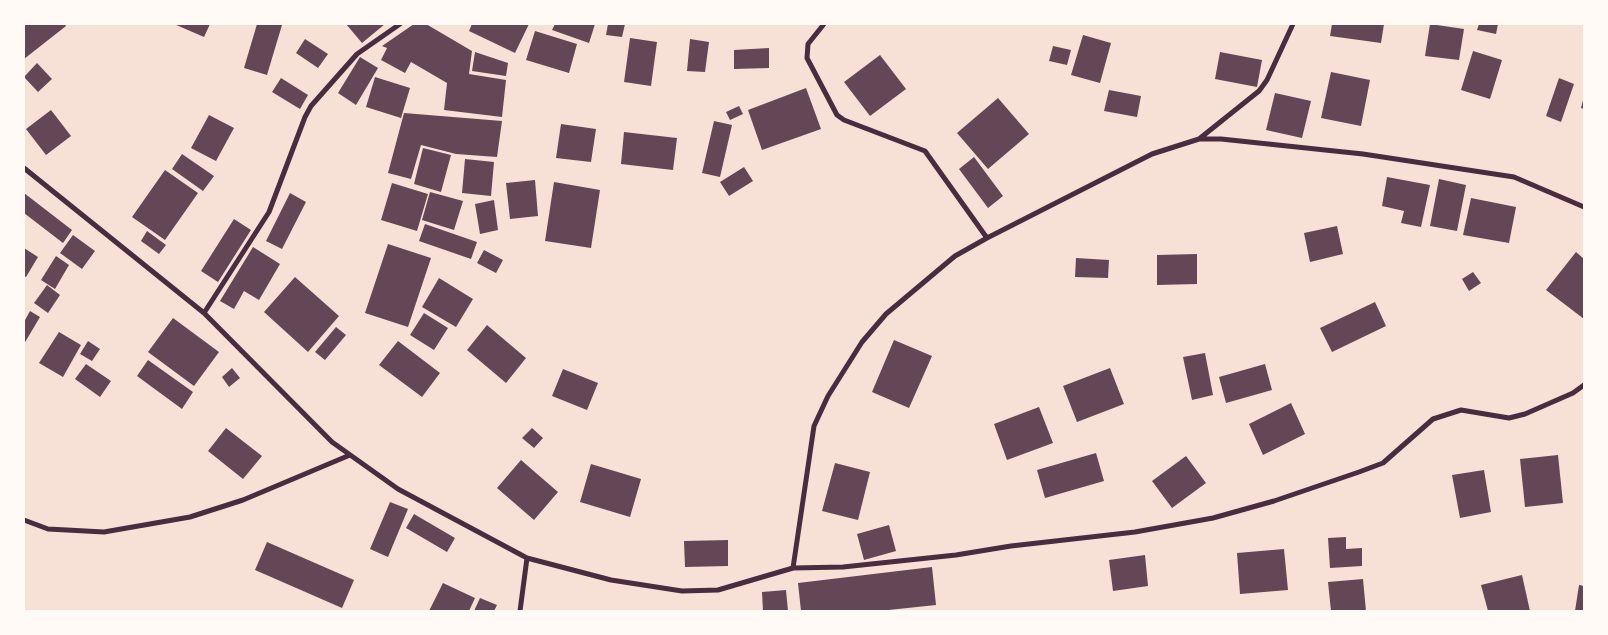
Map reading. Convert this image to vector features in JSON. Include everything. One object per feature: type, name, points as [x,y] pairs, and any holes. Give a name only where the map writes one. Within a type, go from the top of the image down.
[{"type":"street","points":[[204,313],[269,212],[305,117],[311,106],[357,54],[400,24]]},
{"type":"street","points":[[824,24],[808,44],[807,58],[837,115],[844,120],[925,151],[987,238]]},
{"type":"street","points":[[1199,139],[1259,91],[1268,80],[1293,24]]},
{"type":"street","points":[[793,568],[814,426],[828,396],[862,342],[886,314],[955,256],[1152,154],[1199,139],[1221,139],[1363,154],[1514,177],[1584,207]]},
{"type":"street","points":[[24,168],[204,313],[332,442],[398,489],[527,558],[611,580],[682,591],[718,590],[793,568],[843,567],[956,555],[1011,546],[1135,532],[1213,518],[1265,504],[1383,463],[1433,419],[1461,410],[1509,418],[1525,414],[1573,393],[1584,384]]},
{"type":"street","points":[[24,520],[48,529],[104,532],[190,517],[243,500],[350,455]]},
{"type":"street","points":[[520,611],[527,558]]},
{"type":"building","points":[[24,24],[65,24],[66,26],[24,59]]},
{"type":"building","points":[[174,24],[210,24],[204,37]]},
{"type":"building","points":[[257,24],[282,25],[267,75],[244,68]]},
{"type":"building","points":[[346,24],[385,24],[362,43]]},
{"type":"building","points":[[414,24],[426,24],[472,51],[469,74],[506,80],[502,117],[444,110],[447,83],[411,62],[405,73],[381,60],[387,48],[382,46]]},
{"type":"building","points":[[472,24],[529,24],[515,53],[469,31]]},
{"type":"building","points":[[555,24],[595,24],[589,43],[552,30]]},
{"type":"building","points":[[608,24],[625,24],[622,37],[606,35]]},
{"type":"building","points":[[1332,24],[1384,24],[1381,43],[1330,36]]},
{"type":"building","points":[[1430,24],[1464,29],[1459,60],[1425,56]]},
{"type":"building","points":[[1479,24],[1498,24],[1496,34],[1477,30]]},
{"type":"building","points":[[535,31],[577,44],[569,73],[526,60]]},
{"type":"building","points":[[1083,35],[1111,43],[1100,83],[1071,75]]},
{"type":"building","points":[[630,38],[657,42],[651,86],[624,82]]},
{"type":"building","points":[[305,39],[328,54],[318,68],[296,53]]},
{"type":"building","points":[[690,39],[709,42],[705,72],[687,71]]},
{"type":"building","points":[[1053,46],[1071,50],[1067,65],[1049,61]]},
{"type":"building","points":[[769,48],[769,68],[734,69],[734,50]]},
{"type":"building","points":[[1473,51],[1502,60],[1490,99],[1461,90]]},
{"type":"building","points":[[475,52],[508,63],[506,76],[472,71]]},
{"type":"building","points":[[1220,52],[1262,60],[1257,87],[1215,79]]},
{"type":"building","points":[[880,55],[906,89],[870,116],[844,82]]},
{"type":"building","points":[[360,57],[378,68],[356,105],[338,93]]},
{"type":"building","points":[[37,63],[52,79],[38,92],[24,77]]},
{"type":"building","points":[[1331,72],[1370,80],[1361,126],[1321,118]]},
{"type":"building","points":[[375,77],[410,88],[401,118],[366,107]]},
{"type":"building","points":[[281,78],[308,95],[300,109],[272,92]]},
{"type":"building","points":[[1559,78],[1574,84],[1561,122],[1546,116]]},
{"type":"building","points":[[806,88],[821,129],[762,150],[748,110]]},
{"type":"building","points":[[1109,90],[1141,96],[1137,117],[1104,111]]},
{"type":"building","points":[[1275,93],[1311,101],[1302,138],[1266,130]]},
{"type":"building","points":[[1584,96],[1584,109],[1581,108]]},
{"type":"building","points":[[998,98],[1029,134],[988,169],[957,133]]},
{"type":"building","points":[[739,106],[743,114],[730,120],[726,112]]},
{"type":"building","points":[[51,110],[71,136],[46,155],[26,129]]},
{"type":"building","points":[[404,113],[502,121],[497,157],[456,154],[421,145],[411,179],[388,173]]},
{"type":"building","points":[[209,115],[234,128],[216,161],[191,148]]},
{"type":"building","points":[[714,121],[732,125],[720,177],[702,173]]},
{"type":"building","points":[[561,124],[596,129],[591,162],[556,158]]},
{"type":"building","points":[[624,132],[677,138],[673,170],[621,164]]},
{"type":"building","points":[[423,148],[451,155],[441,192],[414,184]]},
{"type":"building","points":[[182,154],[214,176],[203,191],[172,169]]},
{"type":"building","points":[[974,157],[1003,196],[988,208],[959,169]]},
{"type":"building","points":[[465,159],[494,162],[491,196],[462,193]]},
{"type":"building","points":[[744,167],[753,181],[729,196],[720,182]]},
{"type":"building","points":[[165,170],[198,193],[165,240],[132,217]]},
{"type":"building","points":[[1387,177],[1430,185],[1421,227],[1401,223],[1404,211],[1382,206]]},
{"type":"building","points":[[1439,179],[1466,185],[1457,231],[1430,226]]},
{"type":"building","points":[[535,180],[538,216],[510,219],[506,183]]},
{"type":"building","points":[[554,182],[600,190],[591,248],[545,241]]},
{"type":"building","points":[[392,183],[428,194],[417,231],[381,220]]},
{"type":"building","points":[[430,192],[463,201],[454,230],[422,220]]},
{"type":"building","points":[[24,193],[72,230],[63,243],[24,213]]},
{"type":"building","points":[[290,193],[306,202],[282,249],[266,241]]},
{"type":"building","points":[[1471,198],[1516,207],[1509,243],[1463,235]]},
{"type":"building","points":[[494,200],[498,230],[480,234],[475,204]]},
{"type":"building","points":[[234,219],[251,230],[218,282],[201,271]]},
{"type":"building","points":[[425,224],[477,242],[471,259],[419,241]]},
{"type":"building","points":[[1337,226],[1343,254],[1310,262],[1304,233]]},
{"type":"building","points":[[147,231],[166,245],[159,254],[141,241]]},
{"type":"building","points":[[73,235],[95,251],[82,269],[60,253]]},
{"type":"building","points":[[388,244],[431,258],[408,327],[365,313]]},
{"type":"building","points":[[253,247],[280,264],[259,300],[244,291],[234,309],[220,301]]},
{"type":"building","points":[[24,248],[38,257],[26,277],[24,276]]},
{"type":"building","points":[[484,250],[503,260],[496,273],[477,263]]},
{"type":"building","points":[[1576,252],[1584,259],[1584,319],[1546,290]]},
{"type":"building","points":[[1197,254],[1197,284],[1157,285],[1157,255]]},
{"type":"building","points":[[56,256],[69,265],[55,289],[41,280]]},
{"type":"building","points":[[1076,258],[1109,260],[1108,278],[1075,277]]},
{"type":"building","points":[[1473,272],[1481,283],[1469,291],[1462,279]]},
{"type":"building","points":[[295,277],[339,316],[308,352],[264,312]]},
{"type":"building","points":[[439,278],[473,299],[456,327],[422,307]]},
{"type":"building","points":[[47,285],[60,295],[48,313],[34,303]]},
{"type":"building","points":[[1375,302],[1386,326],[1332,352],[1320,328]]},
{"type":"building","points":[[30,311],[40,317],[24,344],[24,322]]},
{"type":"building","points":[[424,313],[448,328],[434,350],[410,335]]},
{"type":"building","points":[[173,318],[219,352],[194,386],[148,352]]},
{"type":"building","points":[[487,325],[526,358],[506,383],[467,350]]},
{"type":"building","points":[[336,327],[346,335],[325,360],[315,352]]},
{"type":"building","points":[[59,332],[81,345],[63,377],[39,363]]},
{"type":"building","points":[[894,340],[932,356],[909,408],[872,392]]},
{"type":"building","points":[[88,341],[100,349],[92,361],[80,354]]},
{"type":"building","points":[[398,341],[440,373],[422,397],[379,365]]},
{"type":"building","points":[[1205,353],[1213,395],[1192,400],[1183,357]]},
{"type":"building","points":[[148,360],[193,392],[182,409],[137,376]]},
{"type":"building","points":[[86,364],[111,381],[100,397],[75,379]]},
{"type":"building","points":[[1265,364],[1272,390],[1226,403],[1219,377]]},
{"type":"building","points":[[232,368],[240,378],[229,387],[222,377]]},
{"type":"building","points":[[1110,368],[1124,404],[1077,422],[1063,386]]},
{"type":"building","points":[[563,369],[598,383],[587,410],[552,396]]},
{"type":"building","points":[[1291,403],[1305,434],[1263,455],[1249,424]]},
{"type":"building","points":[[1039,407],[1053,443],[1007,460],[994,424]]},
{"type":"building","points":[[226,428],[262,456],[243,479],[208,451]]},
{"type":"building","points":[[532,428],[543,438],[534,448],[522,438]]},
{"type":"building","points":[[1096,453],[1104,481],[1045,498],[1037,470]]},
{"type":"building","points":[[1558,455],[1563,503],[1525,507],[1520,459]]},
{"type":"building","points":[[1186,456],[1206,483],[1172,508],[1152,481]]},
{"type":"building","points":[[521,460],[558,492],[534,520],[497,488]]},
{"type":"building","points":[[835,463],[870,472],[858,520],[822,511]]},
{"type":"building","points":[[591,464],[641,479],[630,517],[580,502]]},
{"type":"building","points":[[1484,470],[1491,512],[1460,518],[1452,475]]},
{"type":"building","points":[[390,502],[408,509],[388,557],[370,549]]},
{"type":"building","points":[[414,514],[455,538],[447,552],[406,528]]},
{"type":"building","points":[[889,525],[896,551],[864,560],[857,534]]},
{"type":"building","points":[[1346,537],[1346,549],[1362,548],[1362,566],[1330,568],[1328,538]]},
{"type":"building","points":[[728,540],[728,566],[685,567],[684,541]]},
{"type":"building","points":[[267,542],[354,580],[342,608],[255,570]]},
{"type":"building","points":[[1284,549],[1288,590],[1240,594],[1237,553]]},
{"type":"building","points":[[1145,555],[1148,586],[1113,591],[1109,560]]},
{"type":"building","points":[[932,567],[936,605],[879,611],[801,611],[798,583]]},
{"type":"building","points":[[1522,575],[1530,611],[1488,611],[1481,585]]},
{"type":"building","points":[[1363,579],[1366,611],[1331,611],[1328,582]]},
{"type":"building","points":[[443,583],[475,598],[469,611],[429,611]]},
{"type":"building","points":[[1579,585],[1584,586],[1584,611],[1575,611]]},
{"type":"building","points":[[786,590],[788,611],[763,611],[762,592]]},
{"type":"building","points":[[480,598],[497,605],[494,611],[474,611]]}]
